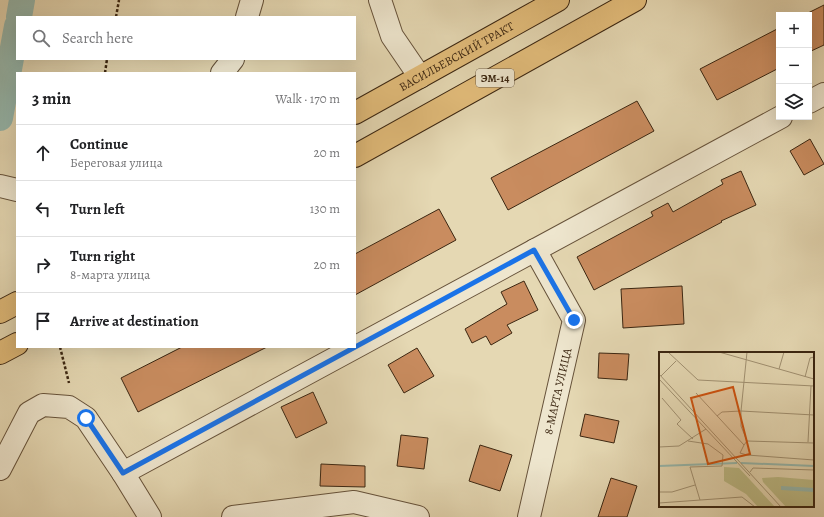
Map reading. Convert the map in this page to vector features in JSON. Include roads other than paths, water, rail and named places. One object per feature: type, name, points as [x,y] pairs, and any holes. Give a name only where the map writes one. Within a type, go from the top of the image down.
[{"type":"main road","name":"ВАСИЛЬЕВСКИЙ ТРАКТ","points":[[356,112],[558,0]]},
{"type":"main road","name":"ЭМ-14","points":[[356,155],[635,0]]},
{"type":"main road","points":[[0,312],[16,303]]},
{"type":"main road","points":[[0,352],[16,344]]},
{"type":"street","points":[[247,16],[252,0]]},
{"type":"street","points":[[380,0],[392,36],[420,77]]},
{"type":"street","points":[[223,72],[232,60]]},
{"type":"street","points":[[812,100],[824,94]]},
{"type":"street","points":[[356,347],[776,120]]},
{"type":"street","points":[[0,186],[16,190]]},
{"type":"street","name":"8-МАРТА УЛИЦА","points":[[529,517],[574,320],[534,250]]},
{"type":"street","points":[[123,473],[353,348]]},
{"type":"street","points":[[0,468],[29,413],[43,405],[69,407],[86,418],[123,473],[150,517]]},
{"type":"street","points":[[233,517],[354,502],[418,517]]},
{"type":"waterway","points":[[19,16],[22,0]]},
{"type":"waterway","points":[[0,118],[16,31]]}]
